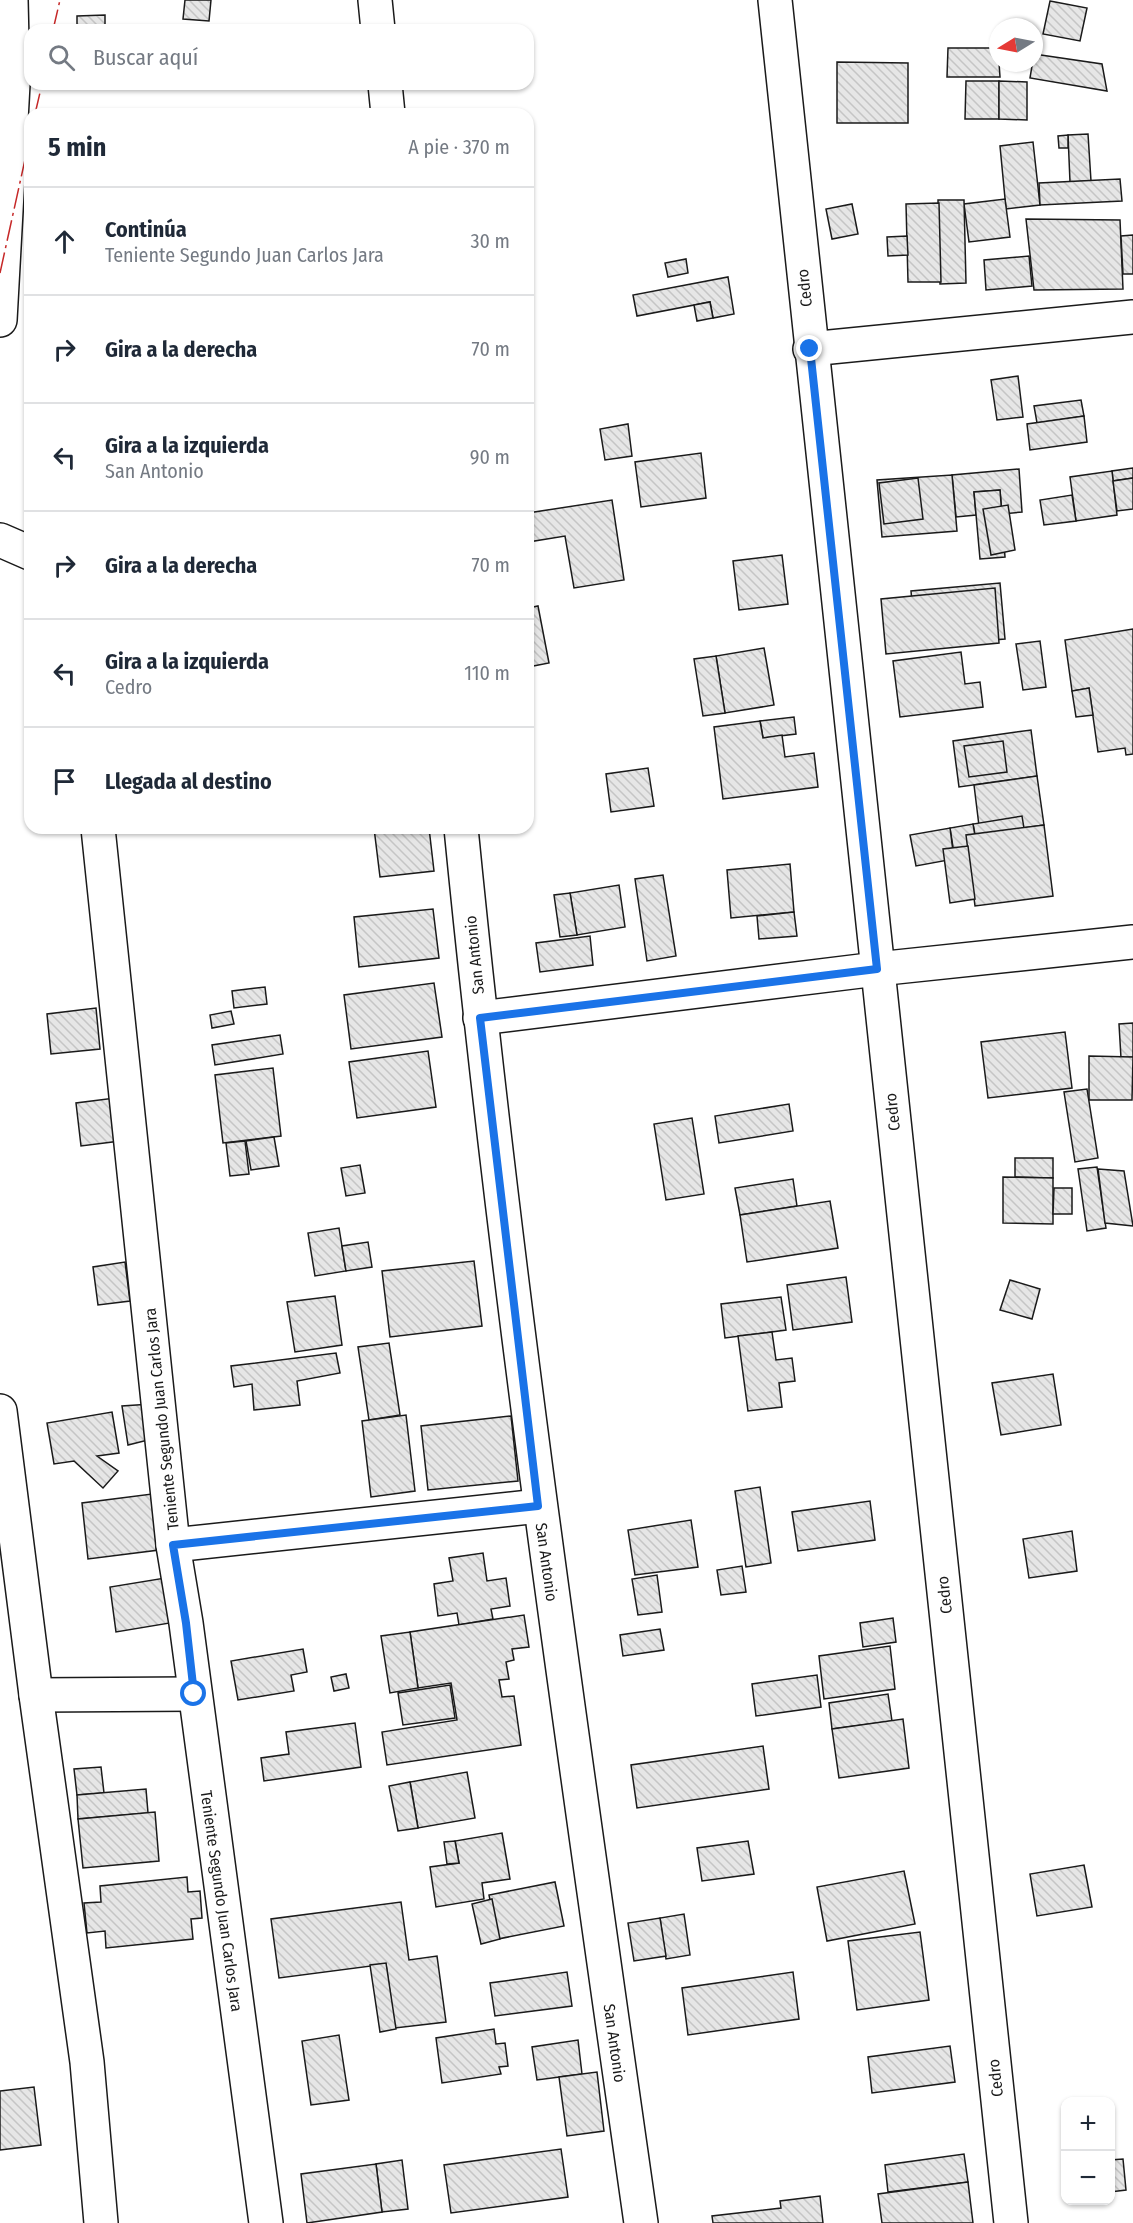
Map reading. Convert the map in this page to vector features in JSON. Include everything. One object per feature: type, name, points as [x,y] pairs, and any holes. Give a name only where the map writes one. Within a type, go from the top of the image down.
[{"type":"street","points":[[0,320],[13,84],[10,0]]},
{"type":"street","points":[[375,0],[377,24]]},
{"type":"street","name":"Cedro","points":[[775,0],[810,349],[1011,2223]]},
{"type":"street","points":[[386,90],[387,108]]},
{"type":"street","points":[[810,349],[1133,317]]},
{"type":"street","points":[[0,540],[24,550]]},
{"type":"street","name":"Teniente Segundo Juan Carlos Jara","points":[[99,834],[173,1545],[186,1623],[266,2223]]},
{"type":"street","name":"San Antonio","points":[[462,834],[480,1018],[538,1506],[641,2223]]},
{"type":"street","points":[[480,1018],[877,969],[1133,942]]},
{"type":"street","points":[[0,1411],[36,1695],[87,2062],[101,2223]]},
{"type":"street","points":[[173,1545],[538,1506]]},
{"type":"street","points":[[36,1695],[194,1694]]},
{"type":"building","points":[[185,0],[211,0],[209,21],[183,19]]},
{"type":"building","points":[[1050,1],[1087,8],[1080,41],[1043,34]]},
{"type":"building","points":[[105,15],[105,24],[77,24],[77,16]]},
{"type":"building","points":[[948,48],[989,48],[989,72],[1000,72],[1000,77],[947,77]]},
{"type":"building","points":[[1043,55],[1102,64],[1107,91],[1030,78],[1031,72],[1043,72]]},
{"type":"building","points":[[837,62],[908,63],[908,123],[837,123]]},
{"type":"building","points":[[966,81],[999,81],[999,119],[965,119]]},
{"type":"building","points":[[999,81],[1027,82],[1027,120],[999,119]]},
{"type":"building","points":[[1088,134],[1091,181],[1070,182],[1068,135]]},
{"type":"building","points":[[1068,135],[1068,148],[1059,148],[1058,136]]},
{"type":"building","points":[[1033,142],[1040,205],[1006,209],[1000,146]]},
{"type":"building","points":[[1120,179],[1122,201],[1040,205],[1039,183]]},
{"type":"building","points":[[1005,199],[1010,237],[969,242],[964,204]]},
{"type":"building","points":[[938,200],[964,200],[966,283],[940,284]]},
{"type":"building","points":[[939,203],[941,282],[908,282],[906,204]]},
{"type":"building","points":[[852,204],[858,234],[832,239],[826,209]]},
{"type":"building","points":[[1026,219],[1120,220],[1123,289],[1034,290]]},
{"type":"building","points":[[1133,235],[1133,274],[1123,274],[1121,236]]},
{"type":"building","points":[[907,236],[908,255],[888,256],[887,237]]},
{"type":"building","points":[[1029,256],[1032,286],[986,290],[984,260]]},
{"type":"building","points":[[686,259],[688,273],[668,277],[665,263]]},
{"type":"building","points":[[728,277],[734,314],[713,318],[710,302],[637,316],[633,295]]},
{"type":"building","points":[[710,302],[713,318],[697,321],[694,305]]},
{"type":"building","points":[[1018,376],[1023,417],[997,420],[991,380]]},
{"type":"building","points":[[1081,400],[1084,416],[1037,423],[1034,406]]},
{"type":"building","points":[[1084,416],[1087,442],[1030,450],[1027,424]]},
{"type":"building","points":[[628,424],[632,456],[605,460],[600,429]]},
{"type":"building","points":[[701,453],[706,498],[641,507],[635,462]]},
{"type":"building","points":[[1133,468],[1133,478],[1113,481],[1112,471]]},
{"type":"building","points":[[1019,469],[1022,512],[1002,514],[1000,490],[974,492],[976,515],[956,517],[952,475]]},
{"type":"building","points":[[1112,471],[1117,515],[1076,521],[1070,477]]},
{"type":"building","points":[[952,475],[957,531],[882,537],[877,480]]},
{"type":"building","points":[[918,478],[923,519],[884,524],[879,483]]},
{"type":"building","points":[[1133,478],[1133,509],[1117,511],[1113,481]]},
{"type":"building","points":[[1000,490],[1005,557],[980,559],[974,492]]},
{"type":"building","points":[[1072,495],[1076,521],[1044,525],[1040,500]]},
{"type":"building","points":[[612,500],[624,580],[574,588],[565,536],[534,541],[534,512]]},
{"type":"building","points":[[1008,505],[1015,550],[991,555],[983,509]]},
{"type":"building","points":[[782,555],[788,604],[739,610],[733,561]]},
{"type":"building","points":[[1000,583],[1005,639],[916,646],[911,591]]},
{"type":"building","points":[[995,588],[999,643],[886,654],[881,599]]},
{"type":"building","points":[[538,606],[549,663],[534,666],[534,607]]},
{"type":"building","points":[[1133,629],[1133,754],[1126,755],[1125,748],[1098,752],[1089,688],[1072,691],[1065,640]]},
{"type":"building","points":[[1040,641],[1046,687],[1023,690],[1016,644]]},
{"type":"building","points":[[764,648],[774,705],[725,713],[716,656]]},
{"type":"building","points":[[961,652],[965,684],[980,682],[983,707],[900,717],[893,661]]},
{"type":"building","points":[[716,656],[725,713],[703,716],[694,659]]},
{"type":"building","points":[[1089,688],[1093,715],[1076,717],[1072,691]]},
{"type":"building","points":[[794,717],[796,734],[763,738],[760,721]]},
{"type":"building","points":[[760,721],[763,738],[782,735],[785,757],[814,753],[818,787],[723,799],[714,727]]},
{"type":"building","points":[[1031,730],[1037,776],[959,787],[953,741]]},
{"type":"building","points":[[1003,741],[1007,772],[969,777],[964,746]]},
{"type":"building","points":[[648,768],[654,806],[611,812],[606,774]]},
{"type":"building","points":[[1037,776],[1044,825],[980,834],[974,785]]},
{"type":"building","points":[[1022,816],[1034,891],[986,900],[973,824]]},
{"type":"building","points":[[973,824],[985,894],[961,898],[950,828]]},
{"type":"building","points":[[1044,825],[1053,896],[975,906],[966,835]]},
{"type":"building","points":[[950,828],[954,859],[916,866],[910,835]]},
{"type":"building","points":[[375,834],[430,834],[434,871],[380,877]]},
{"type":"building","points":[[968,846],[975,899],[950,903],[943,849]]},
{"type":"building","points":[[790,864],[794,912],[731,918],[727,870]]},
{"type":"building","points":[[663,875],[676,956],[647,961],[635,879]]},
{"type":"building","points":[[619,885],[625,927],[577,935],[570,893]]},
{"type":"building","points":[[570,893],[577,935],[560,937],[554,895]]},
{"type":"building","points":[[433,909],[439,958],[359,967],[354,917]]},
{"type":"building","points":[[794,912],[797,936],[759,939],[757,916]]},
{"type":"building","points":[[590,936],[593,965],[540,972],[536,943]]},
{"type":"building","points":[[434,983],[442,1037],[351,1049],[344,995]]},
{"type":"building","points":[[265,987],[267,1004],[234,1008],[232,991]]},
{"type":"building","points":[[96,1008],[100,1049],[51,1054],[47,1014]]},
{"type":"building","points":[[231,1011],[234,1024],[212,1028],[210,1015]]},
{"type":"building","points":[[1133,1023],[1133,1057],[1121,1058],[1119,1024]]},
{"type":"building","points":[[1065,1032],[1072,1088],[988,1098],[981,1042]]},
{"type":"building","points":[[280,1035],[283,1054],[215,1065],[212,1045]]},
{"type":"building","points":[[428,1051],[436,1107],[357,1118],[349,1062]]},
{"type":"building","points":[[1089,1056],[1133,1057],[1132,1100],[1089,1100]]},
{"type":"building","points":[[273,1068],[281,1136],[223,1143],[215,1075]]},
{"type":"building","points":[[1087,1089],[1098,1158],[1075,1162],[1064,1092]]},
{"type":"building","points":[[115,1098],[120,1141],[81,1146],[76,1103]]},
{"type":"building","points":[[789,1104],[793,1131],[719,1143],[715,1116]]},
{"type":"building","points":[[692,1118],[704,1194],[666,1200],[654,1124]]},
{"type":"building","points":[[274,1137],[279,1166],[251,1170],[246,1141]]},
{"type":"building","points":[[245,1141],[249,1174],[230,1176],[226,1143]]},
{"type":"building","points":[[1015,1158],[1053,1158],[1053,1178],[1015,1177]]},
{"type":"building","points":[[360,1165],[365,1193],[346,1196],[341,1168]]},
{"type":"building","points":[[1097,1167],[1106,1228],[1087,1231],[1078,1169]]},
{"type":"building","points":[[1098,1169],[1124,1171],[1133,1226],[1105,1223]]},
{"type":"building","points":[[1003,1177],[1053,1178],[1053,1224],[1003,1223]]},
{"type":"building","points":[[793,1179],[797,1206],[740,1215],[735,1188]]},
{"type":"building","points":[[1054,1188],[1072,1188],[1072,1214],[1053,1214]]},
{"type":"building","points":[[830,1201],[838,1248],[747,1262],[740,1215]]},
{"type":"building","points":[[339,1228],[346,1271],[315,1276],[308,1233]]},
{"type":"building","points":[[368,1242],[372,1267],[346,1271],[342,1246]]},
{"type":"building","points":[[474,1261],[482,1326],[390,1337],[382,1271]]},
{"type":"building","points":[[125,1262],[130,1301],[98,1305],[93,1267]]},
{"type":"building","points":[[846,1277],[852,1322],[793,1330],[787,1285]]},
{"type":"building","points":[[1010,1280],[1040,1289],[1032,1319],[1000,1310]]},
{"type":"building","points":[[335,1296],[342,1345],[295,1352],[287,1302]]},
{"type":"building","points":[[781,1297],[786,1330],[725,1338],[721,1304]]},
{"type":"building","points":[[772,1332],[776,1360],[792,1358],[795,1381],[779,1383],[782,1407],[748,1411],[738,1336]]},
{"type":"building","points":[[389,1343],[400,1415],[369,1420],[358,1347]]},
{"type":"building","points":[[336,1353],[340,1373],[297,1381],[300,1405],[254,1410],[252,1384],[234,1387],[231,1366]]},
{"type":"building","points":[[1053,1374],[1061,1425],[1001,1435],[992,1383]]},
{"type":"building","points":[[151,1404],[156,1438],[128,1445],[122,1406]]},
{"type":"building","points":[[112,1412],[119,1453],[97,1456],[118,1471],[103,1488],[74,1461],[54,1464],[47,1423]]},
{"type":"building","points":[[406,1415],[415,1491],[371,1497],[362,1421]]},
{"type":"building","points":[[511,1416],[518,1481],[428,1490],[421,1426]]},
{"type":"building","points":[[760,1487],[771,1563],[746,1567],[735,1491]]},
{"type":"building","points":[[152,1494],[159,1550],[88,1559],[82,1503]]},
{"type":"building","points":[[870,1501],[875,1540],[798,1551],[792,1512]]},
{"type":"building","points":[[691,1520],[698,1567],[635,1575],[628,1530]]},
{"type":"building","points":[[1072,1531],[1077,1571],[1029,1578],[1023,1539]]},
{"type":"building","points":[[483,1553],[487,1581],[506,1578],[510,1606],[491,1609],[493,1619],[459,1625],[457,1613],[438,1616],[434,1584],[453,1581],[449,1558]]},
{"type":"building","points":[[742,1566],[746,1592],[721,1595],[717,1570]]},
{"type":"building","points":[[657,1575],[662,1612],[638,1615],[632,1579]]},
{"type":"building","points":[[165,1578],[170,1623],[116,1632],[110,1587]]},
{"type":"building","points":[[524,1615],[529,1647],[512,1649],[514,1660],[506,1662],[509,1679],[499,1680],[502,1697],[514,1696],[521,1745],[387,1765],[382,1732],[457,1720],[451,1683],[418,1688],[410,1632]]},
{"type":"building","points":[[893,1618],[896,1642],[863,1647],[860,1623]]},
{"type":"building","points":[[660,1629],[664,1650],[623,1656],[620,1635]]},
{"type":"building","points":[[410,1632],[418,1688],[390,1693],[381,1636]]},
{"type":"building","points":[[890,1646],[895,1689],[824,1699],[819,1656]]},
{"type":"building","points":[[303,1649],[307,1672],[291,1675],[294,1691],[238,1700],[231,1661]]},
{"type":"building","points":[[346,1674],[349,1688],[334,1691],[331,1677]]},
{"type":"building","points":[[817,1675],[821,1707],[756,1716],[752,1684]]},
{"type":"building","points":[[450,1685],[455,1718],[403,1725],[398,1693]]},
{"type":"building","points":[[888,1694],[892,1721],[832,1729],[829,1703]]},
{"type":"building","points":[[903,1719],[909,1768],[839,1778],[832,1729]]},
{"type":"building","points":[[355,1723],[361,1767],[264,1781],[261,1758],[289,1754],[286,1732]]},
{"type":"building","points":[[763,1746],[769,1789],[637,1808],[631,1765]]},
{"type":"building","points":[[101,1767],[104,1793],[77,1795],[74,1769]]},
{"type":"building","points":[[467,1772],[475,1818],[418,1828],[410,1782]]},
{"type":"building","points":[[410,1782],[418,1828],[398,1831],[389,1786]]},
{"type":"building","points":[[146,1789],[148,1813],[78,1819],[77,1795]]},
{"type":"building","points":[[155,1812],[159,1861],[83,1868],[78,1819]]},
{"type":"building","points":[[502,1833],[510,1879],[482,1883],[484,1899],[436,1907],[430,1867],[459,1863],[455,1841]]},
{"type":"building","points":[[455,1841],[459,1863],[447,1864],[444,1842]]},
{"type":"building","points":[[748,1841],[754,1874],[702,1881],[697,1848]]},
{"type":"building","points":[[1084,1865],[1092,1907],[1037,1916],[1030,1874]]},
{"type":"building","points":[[904,1871],[915,1924],[827,1941],[817,1887]]},
{"type":"building","points":[[187,1877],[188,1892],[200,1891],[202,1918],[191,1919],[193,1939],[106,1948],[105,1931],[87,1933],[84,1903],[101,1902],[100,1886]]},
{"type":"building","points":[[555,1882],[564,1926],[498,1939],[489,1895]]},
{"type":"building","points":[[492,1899],[500,1939],[481,1944],[472,1904]]},
{"type":"building","points":[[401,1902],[409,1960],[437,1956],[446,2022],[395,2028],[386,1964],[279,1978],[271,1919]]},
{"type":"building","points":[[684,1914],[690,1955],[666,1959],[660,1918]]},
{"type":"building","points":[[660,1918],[666,1956],[634,1961],[628,1923]]},
{"type":"building","points":[[920,1932],[929,2000],[857,2010],[848,1941]]},
{"type":"building","points":[[386,1963],[396,2029],[380,2032],[370,1965]]},
{"type":"building","points":[[567,1972],[572,2006],[495,2016],[490,1983]]},
{"type":"building","points":[[793,1972],[799,2019],[688,2035],[682,1988]]},
{"type":"building","points":[[494,2029],[496,2044],[505,2043],[508,2066],[499,2067],[501,2074],[442,2083],[436,2038]]},
{"type":"building","points":[[339,2035],[349,2100],[311,2105],[302,2041]]},
{"type":"building","points":[[578,2040],[582,2074],[537,2080],[532,2047]]},
{"type":"building","points":[[950,2046],[955,2082],[872,2093],[868,2057]]},
{"type":"building","points":[[597,2072],[604,2131],[567,2136],[559,2077]]},
{"type":"building","points":[[34,2087],[41,2145],[0,2150],[0,2091]]},
{"type":"building","points":[[561,2149],[568,2197],[451,2213],[444,2165]]},
{"type":"building","points":[[964,2154],[968,2182],[888,2192],[885,2165]]},
{"type":"building","points":[[1123,2159],[1126,2190],[1115,2191],[1115,2160]]},
{"type":"building","points":[[402,2160],[408,2209],[382,2212],[376,2164]]},
{"type":"building","points":[[376,2164],[382,2212],[307,2223],[301,2174]]},
{"type":"building","points":[[968,2182],[973,2223],[882,2223],[878,2194]]},
{"type":"building","points":[[820,2196],[823,2223],[713,2223],[712,2216],[781,2208],[780,2201]]},
{"type":"power","points":[[54,24],[60,0]]},
{"type":"power","points":[[36,108],[41,90]]},
{"type":"power","points":[[0,273],[24,164]]},
{"type":"route","points":[[194,1694],[186,1623],[173,1545],[538,1506],[480,1018],[877,969],[810,349]]}]
